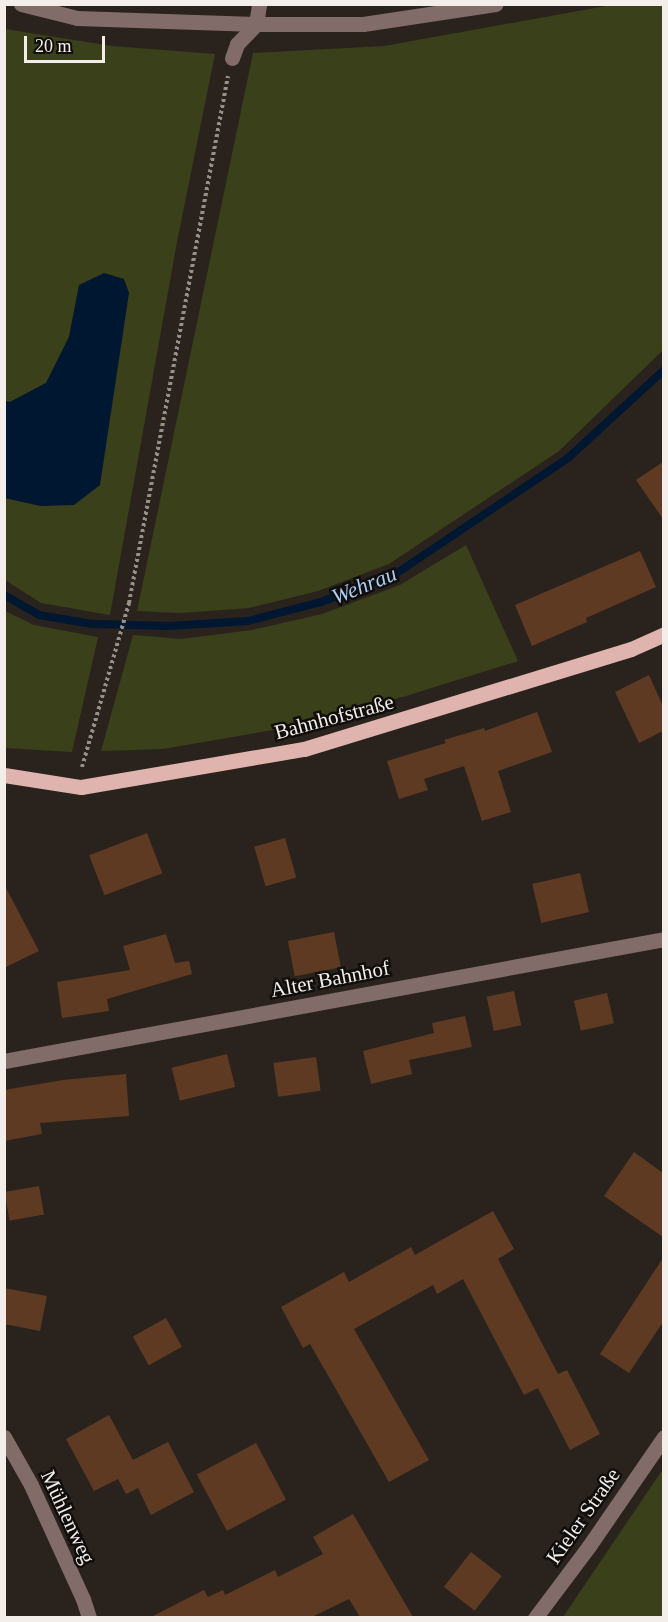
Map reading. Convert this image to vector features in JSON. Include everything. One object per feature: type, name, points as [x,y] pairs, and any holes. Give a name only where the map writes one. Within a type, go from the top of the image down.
[{"type":"main road","name":"Bahnhofstraße","points":[[4,775],[73,786],[131,780],[304,749],[631,650],[663,634]]},
{"type":"street","points":[[21,4],[77,18],[256,24],[363,24],[496,4]]},
{"type":"street","points":[[232,58],[237,44],[256,24],[259,4]]},
{"type":"street","name":"Alter Bahnhof","points":[[4,1061],[663,939]]},
{"type":"street","name":"Mühlenweg","points":[[4,1437],[31,1485],[89,1617]]},
{"type":"street","name":"Kieler Straße","points":[[535,1617],[589,1546],[663,1437]]},
{"type":"path","points":[[73,786],[87,754],[129,603],[232,58]]},
{"type":"green space","points":[[617,4],[663,5],[663,350],[559,451],[389,564],[318,591],[249,608],[181,613],[137,611],[253,53],[384,46]]},
{"type":"green space","points":[[5,29],[112,46],[215,54],[177,242],[110,615],[41,603],[5,580],[4,498],[41,506],[79,285],[69,337],[46,383],[10,402],[5,401]]},
{"type":"green space","points":[[466,545],[518,661],[406,696],[285,728],[163,749],[101,751],[133,635],[181,639],[252,630],[322,614],[400,585]]},
{"type":"green space","points":[[5,611],[34,625],[98,637],[72,752],[5,748]]},
{"type":"green space","points":[[663,1469],[663,1617],[563,1617]]},
{"type":"water","points":[[104,273],[124,279],[129,293],[100,485],[74,505],[41,506],[5,498],[5,401],[10,402],[46,383],[69,337],[79,285]]},
{"type":"building","points":[[663,462],[663,519],[636,480]]},
{"type":"building","points":[[640,551],[656,587],[586,618],[587,622],[532,646],[515,605]]},
{"type":"building","points":[[649,675],[663,706],[663,731],[639,743],[615,692]]},
{"type":"building","points":[[537,712],[552,752],[498,771],[511,812],[482,821],[464,766],[424,779],[428,790],[399,799],[387,761],[446,743],[444,740],[484,728],[485,731]]},
{"type":"building","points":[[147,833],[162,873],[105,895],[89,855]]},
{"type":"building","points":[[285,838],[296,877],[266,886],[254,847]]},
{"type":"building","points":[[580,873],[589,912],[541,923],[532,884]]},
{"type":"building","points":[[4,884],[39,951],[4,968]]},
{"type":"building","points":[[334,932],[341,967],[295,976],[288,941]]},
{"type":"building","points":[[166,934],[175,963],[189,961],[192,974],[107,999],[109,1011],[62,1018],[57,982],[130,970],[123,946]]},
{"type":"building","points":[[514,991],[521,1025],[494,1031],[487,997]]},
{"type":"building","points":[[607,993],[614,1023],[581,1031],[574,1001]]},
{"type":"building","points":[[465,1016],[472,1047],[409,1060],[412,1074],[371,1084],[363,1051],[434,1033],[432,1023]]},
{"type":"building","points":[[227,1054],[235,1087],[180,1101],[172,1068]]},
{"type":"building","points":[[316,1057],[321,1091],[278,1097],[273,1063]]},
{"type":"building","points":[[126,1074],[129,1116],[40,1123],[42,1134],[4,1141],[4,1090],[63,1080]]},
{"type":"building","points":[[634,1152],[663,1173],[663,1237],[604,1196]]},
{"type":"building","points":[[39,1186],[44,1215],[10,1221],[5,1192]]},
{"type":"building","points":[[493,1211],[514,1249],[498,1259],[558,1374],[567,1370],[600,1434],[570,1450],[538,1388],[524,1395],[463,1279],[437,1294],[433,1285],[354,1329],[429,1460],[389,1482],[310,1344],[303,1348],[281,1307],[344,1272],[349,1282],[411,1247],[415,1255]]},
{"type":"building","points":[[663,1258],[663,1322],[629,1373],[600,1354]]},
{"type":"building","points":[[4,1288],[47,1296],[40,1331],[4,1324]]},
{"type":"building","points":[[166,1318],[182,1347],[149,1365],[133,1336]]},
{"type":"building","points":[[109,1415],[133,1460],[168,1442],[194,1492],[151,1515],[138,1488],[126,1494],[118,1479],[94,1491],[66,1439]]},
{"type":"building","points":[[256,1443],[286,1500],[227,1531],[197,1474]]},
{"type":"building","points":[[353,1514],[413,1617],[360,1617],[349,1599],[312,1617],[151,1617],[204,1590],[208,1597],[223,1590],[225,1595],[275,1570],[278,1577],[323,1554],[313,1537]]},
{"type":"building","points":[[471,1552],[502,1576],[475,1611],[444,1587]]},
{"type":"waterway","name":"Wehrau","points":[[4,595],[39,615],[92,624],[169,626],[248,621],[321,602],[394,575],[568,458],[664,370]]}]
